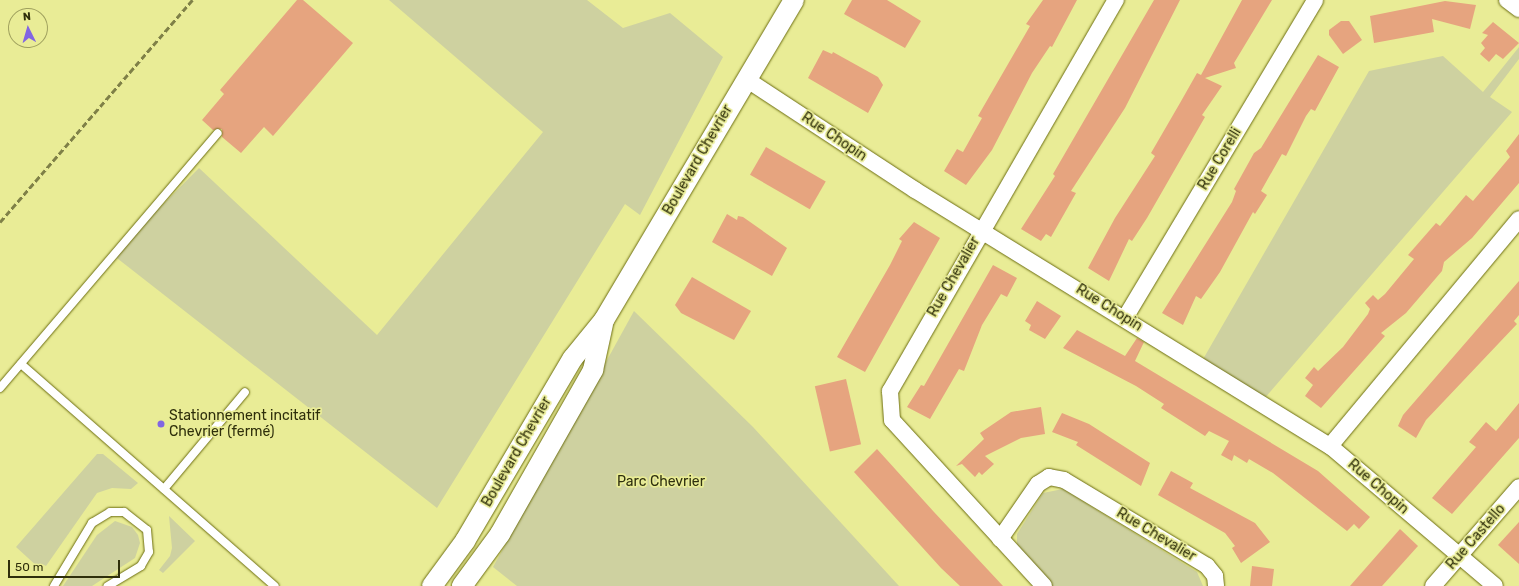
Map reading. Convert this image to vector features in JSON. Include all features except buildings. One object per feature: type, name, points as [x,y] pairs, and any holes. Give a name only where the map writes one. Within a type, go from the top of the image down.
[{"type":"street","name":"Boulevard Chevrier","points":[[432,586],[447,565],[573,358],[604,320],[794,0]]},
{"type":"street","name":"Rue Chevalier","points":[[1044,586],[892,420],[888,406],[896,378],[1116,0]]},
{"type":"street","name":"Rue Corelli","points":[[1125,318],[1315,0]]},
{"type":"street","points":[[1507,0],[1519,9]]},
{"type":"street","name":"Rue Chopin","points":[[746,79],[915,190],[982,229],[1330,446],[1495,586]]},
{"type":"street","points":[[1330,446],[1519,219]]},
{"type":"street","name":"Boulevard Chevrier","points":[[464,583],[500,534],[593,370],[604,320]]},
{"type":"street","name":"Rue Chevalier","points":[[1000,539],[1038,484],[1049,477],[1064,480],[1207,566],[1215,576],[1216,586]]},
{"type":"street","name":"Rue Castello","points":[[1433,586],[1519,488]]},
{"type":"lane","points":[[0,388],[218,134]]},
{"type":"lane","points":[[21,364],[275,586]]},
{"type":"lane","points":[[164,489],[245,392]]},
{"type":"lane","points":[[54,586],[92,523],[110,512],[124,512],[147,530],[149,552],[141,566],[108,586]]},
{"type":"lane","points":[[447,565],[464,583]]},
{"type":"green space","points":[[389,0],[587,0],[623,28],[670,13],[723,57],[640,215],[625,204],[437,508],[113,255],[199,168],[377,335],[543,132]]},
{"type":"green space","points":[[1519,47],[1519,59],[1490,97],[1512,112],[1264,399],[1202,361],[1369,71],[1443,56],[1483,92]]},
{"type":"green space","name":"Parc Chevrier","points":[[634,311],[753,427],[899,586],[517,586],[493,567]]},
{"type":"green space","points":[[97,454],[103,454],[138,483],[131,489],[112,488],[97,493],[46,566],[42,564],[39,568],[16,547]]},
{"type":"green space","points":[[1063,489],[1197,572],[1203,586],[1051,586],[1017,547],[1017,534],[1043,493]]},
{"type":"green space","points":[[169,516],[195,541],[163,573],[159,570],[170,556],[172,548]]},
{"type":"green space","points":[[115,521],[132,527],[138,535],[140,543],[135,558],[92,586],[63,586],[97,535]]},
{"type":"railway","points":[[0,222],[192,0]]},
{"type":"place","name":"Stationnement incitatif Chevrier (fermé)","points":[[161,424]]}]
